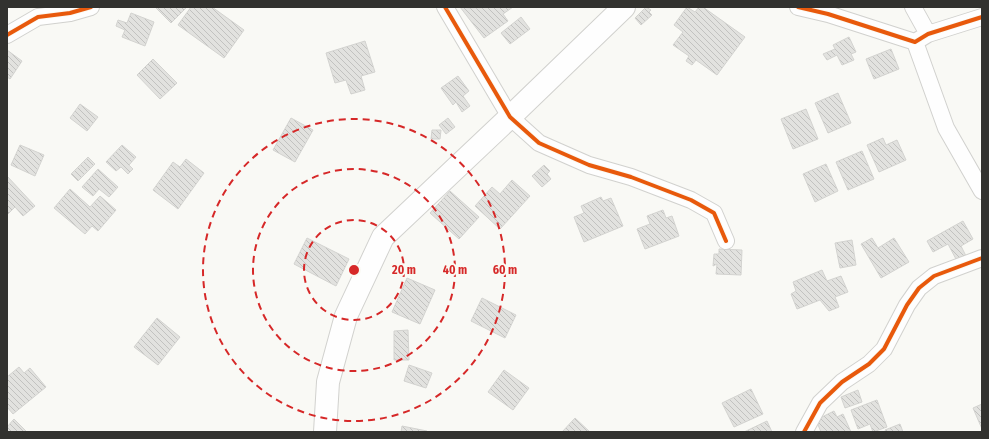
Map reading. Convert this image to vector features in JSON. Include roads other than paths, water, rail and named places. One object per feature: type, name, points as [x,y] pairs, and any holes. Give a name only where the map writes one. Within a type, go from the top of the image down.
[{"type":"main road","points":[[325,432],[328,382],[346,316],[383,237],[624,7]]},
{"type":"street","points":[[7,35],[38,17],[70,13],[91,7]]},
{"type":"street","points":[[445,7],[510,117],[539,143],[589,165],[631,177],[691,200],[714,213],[726,241]]},
{"type":"street","points":[[798,7],[921,38],[982,17]]},
{"type":"street","points":[[913,7],[946,128],[982,192]]},
{"type":"street","points":[[804,432],[820,403],[842,382],[869,364],[884,349],[907,305],[919,288],[934,276],[982,258]]}]
